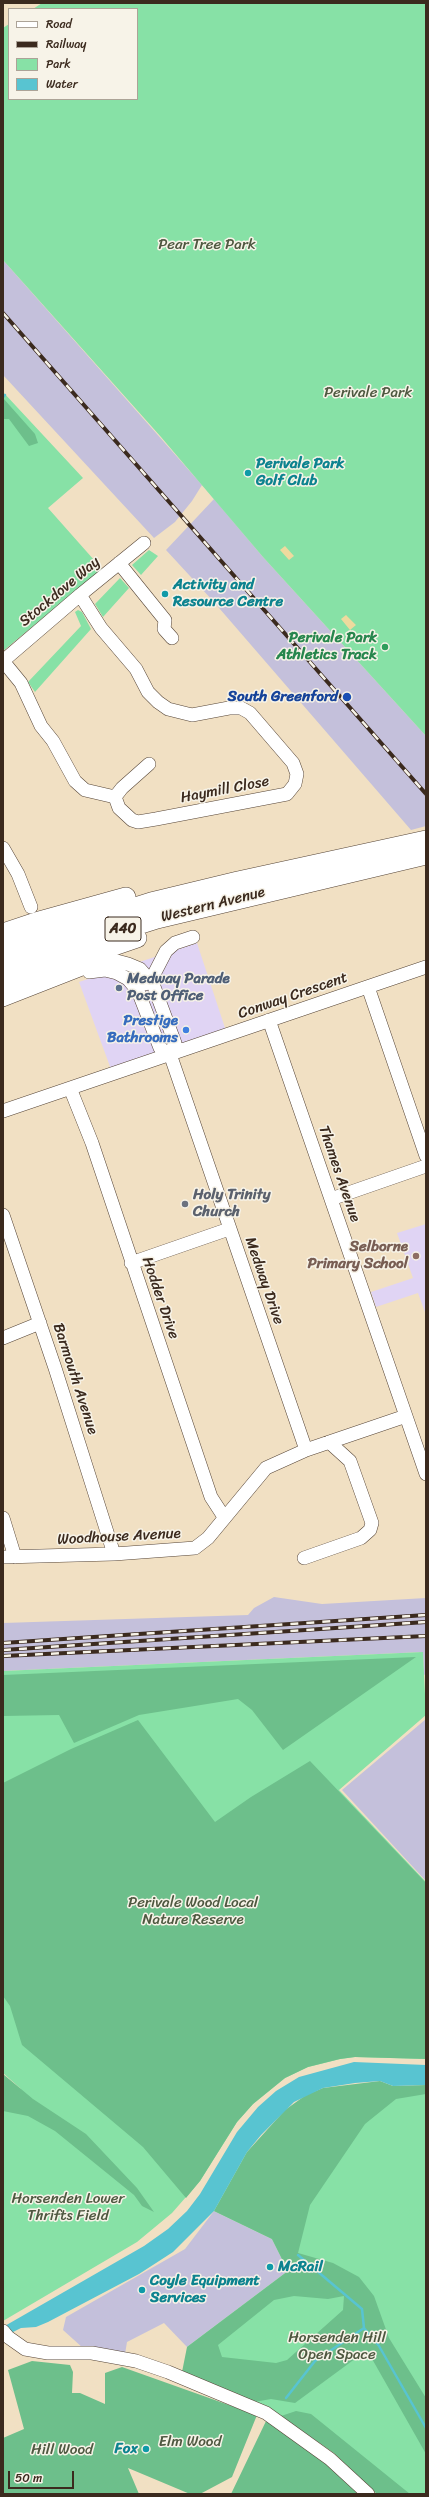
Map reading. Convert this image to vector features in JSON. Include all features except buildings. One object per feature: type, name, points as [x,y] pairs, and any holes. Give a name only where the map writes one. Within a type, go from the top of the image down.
[{"type":"highway","name":"Western Avenue","points":[[3,968],[157,919],[241,889],[426,840]]},
{"type":"highway","name":"Western Avenue","points":[[3,949],[43,934],[151,902],[241,889],[426,855]]},
{"type":"highway","name":"A40","points":[[3,933],[121,898],[241,889]]},
{"type":"highway","name":"A40","points":[[3,984],[210,915],[241,889]]},
{"type":"street","name":"Stockdove Way","points":[[3,661],[144,543]]},
{"type":"street","name":"Stockdove Way","points":[[119,563],[165,620],[164,629],[172,638]]},
{"type":"street","name":"Haymill Close","points":[[80,596],[100,628],[136,669],[148,692],[158,702],[168,709],[192,715],[229,708],[245,710],[293,763],[297,774],[295,784],[287,794],[144,821],[132,820],[126,816],[115,797]]},
{"type":"street","points":[[3,661],[24,688],[41,726],[53,741],[75,781],[85,790],[115,797],[122,788],[149,764]]},
{"type":"street","points":[[5,856],[18,874],[31,906]]},
{"type":"street","points":[[136,988],[151,980],[166,951],[175,943],[193,936]]},
{"type":"street","points":[[3,1000],[77,973],[100,962],[113,960],[140,969],[151,980],[175,1043],[170,1054],[3,1111]]},
{"type":"street","name":"Conway Crescent","points":[[170,1054],[426,967]]},
{"type":"street","points":[[77,973],[105,970],[117,973],[136,988],[160,1048],[170,1054]]},
{"type":"street","points":[[368,986],[426,1156]]},
{"type":"street","name":"Thames Avenue","points":[[269,1020],[426,1474]]},
{"type":"street","name":"Medway Drive","points":[[170,1054],[306,1450]]},
{"type":"street","name":"Hodder Drive","points":[[70,1088],[92,1144],[131,1263],[212,1497],[224,1517]]},
{"type":"street","points":[[331,1200],[426,1166]]},
{"type":"street","name":"Barmouth Avenue","points":[[3,1215],[40,1323],[114,1554]]},
{"type":"street","points":[[131,1263],[230,1229]]},
{"type":"street","points":[[3,1338],[40,1323]]},
{"type":"street","name":"Woodhouse Avenue","points":[[9,1557],[114,1554],[195,1548],[208,1538],[266,1468],[306,1450],[406,1416]]},
{"type":"street","points":[[304,1558],[361,1538],[370,1530],[372,1523],[350,1461],[330,1442]]},
{"type":"street","points":[[3,1518],[9,1557]]},
{"type":"street","points":[[5,2334],[25,2349],[43,2353],[92,2353],[113,2356],[168,2372],[266,2413],[330,2459],[368,2494]]},
{"type":"shaded area","points":[[3,260],[202,485],[192,501],[175,522],[154,538],[3,375]]},
{"type":"shaded area","points":[[214,499],[263,557],[426,736],[426,826],[411,830],[213,601],[166,550]]},
{"type":"shaded area","points":[[197,943],[227,1034],[112,1072],[79,982]]},
{"type":"shaded area","name":"Selborne Primary School","points":[[426,1224],[426,1315],[418,1293],[376,1307],[371,1292],[413,1278],[397,1233]]},
{"type":"shaded area","points":[[274,1597],[322,1604],[426,1598],[426,1674],[424,1675],[423,1652],[3,1671],[3,1623],[248,1615],[254,1608]]},
{"type":"shaded area","points":[[426,1719],[426,1881],[342,1790]]},
{"type":"shaded area","points":[[214,2211],[272,2239],[288,2271],[187,2347],[164,2323],[127,2342],[125,2354],[83,2348],[63,2330],[66,2317],[185,2249]]},
{"type":"green space","name":"Pear Tree Park","points":[[42,3],[426,3],[426,736],[263,557],[161,437],[3,260],[3,28],[8,25],[8,100],[138,100],[138,8],[34,8]]},
{"type":"green space","points":[[3,392],[83,478],[48,508],[102,569],[3,651]]},
{"type":"green space","points":[[3,398],[35,434],[38,443],[29,446],[9,419],[3,419]]},
{"type":"green space","points":[[149,550],[158,556],[141,575],[132,565]]},
{"type":"green space","points":[[120,578],[129,588],[103,617],[95,604]]},
{"type":"green space","points":[[78,610],[82,612],[91,629],[35,692],[28,682],[81,626],[75,612]]},
{"type":"green space","name":"Perivale Wood Local Nature Reserve","points":[[423,1652],[426,1715],[339,1790],[426,1882],[426,2059],[355,2057],[340,2059],[308,2067],[285,2078],[253,2104],[237,2122],[200,2181],[172,2213],[137,2242],[3,2321],[3,2080],[21,2089],[3,2073],[3,1671]]},
{"type":"green space","points":[[416,1657],[283,1750],[252,1710],[238,1699],[139,1715],[74,1743],[59,1715],[3,1716],[3,1675]]},
{"type":"green space","name":"Perivale Wood Local Nature Reserve","points":[[138,1720],[215,1822],[251,1797],[310,1761],[426,1883],[426,2059],[355,2057],[340,2059],[308,2067],[285,2078],[253,2104],[237,2122],[200,2181],[186,2198],[143,2147],[22,2045],[10,2006],[3,1996],[3,1783],[71,1749]]},
{"type":"green space","points":[[3,2074],[33,2099],[86,2134],[137,2188],[154,2212],[142,2206],[134,2195],[55,2131],[28,2116],[3,2111]]},
{"type":"green space","points":[[380,2081],[393,2086],[426,2085],[426,2094],[396,2099],[365,2124],[310,2205],[298,2253],[333,2263],[359,2277],[374,2296],[389,2338],[426,2398],[426,2454],[367,2350],[295,2403],[271,2399],[254,2402],[182,2372],[187,2347],[288,2271],[272,2239],[214,2211],[247,2152],[285,2110],[306,2095],[323,2088]],"holes":[[[294,2296],[328,2299],[344,2296],[343,2310],[287,2360],[276,2363],[222,2357],[218,2345],[274,2300]]]},
{"type":"green space","name":"Horsenden Hill Open Space","points":[[426,2085],[426,2494],[377,2494],[334,2453],[281,2416],[254,2402],[187,2347],[288,2271],[272,2239],[214,2211],[247,2152]]},
{"type":"green space","name":"Hill Wood","points":[[32,2361],[70,2365],[73,2372],[72,2393],[80,2393],[105,2404],[105,2373],[122,2367],[257,2415],[232,2477],[200,2494],[190,2494],[128,2468],[139,2494],[3,2494],[3,2438],[24,2429],[8,2370]]},
{"type":"green space","points":[[296,2411],[311,2414],[410,2494],[377,2494],[334,2453],[281,2416]]},
{"type":"green space","name":"Elm Wood","points":[[267,2419],[312,2452],[362,2494],[231,2494]]},
{"type":"sand","points":[[285,546],[294,556],[289,560],[280,550]]},
{"type":"sand","points":[[346,615],[356,625],[350,630],[341,619]]},
{"type":"water","points":[[354,2062],[426,2065],[426,2085],[393,2086],[380,2081],[355,2083],[323,2088],[294,2102],[261,2135],[247,2152],[214,2211],[173,2252],[139,2274],[48,2322],[36,2327],[21,2328],[3,2337],[3,2327],[144,2246],[168,2229],[187,2211],[200,2194],[237,2132],[258,2107],[276,2091],[299,2077]]},
{"type":"waterway","points":[[298,2255],[362,2309],[364,2328],[379,2346],[426,2428]]},
{"type":"waterway","points":[[286,2398],[315,2361],[364,2328]]},
{"type":"railway","points":[[3,313],[426,794]]},
{"type":"railway","points":[[3,1643],[426,1615]]},
{"type":"railway","points":[[3,1650],[426,1622]]},
{"type":"railway","points":[[3,1656],[426,1636]]},
{"type":"place","name":"Perivale Park Golf Club","points":[[248,473]]},
{"type":"place","name":"Activity and Resource Centre","points":[[165,594]]},
{"type":"place","name":"Perivale Park Athletics Track","points":[[385,647]]},
{"type":"place","name":"South Greenford","points":[[347,697]]},
{"type":"place","name":"Medway Parade Post Office","points":[[119,988]]},
{"type":"place","name":"Prestige Bathrooms","points":[[186,1030]]},
{"type":"place","name":"Holy Trinity Church","points":[[185,1204]]},
{"type":"place","name":"Selborne Primary School","points":[[416,1256]]},
{"type":"place","name":"McRail","points":[[270,2267]]},
{"type":"place","name":"Coyle Equipment Services","points":[[142,2290]]},
{"type":"place","name":"Fox","points":[[146,2449]]},
{"type":"park label","name":"Perivale Park","points":[[368,393]]},
{"type":"park label","name":"Horsenden Lower Thrifts Field","points":[[68,2208]]}]
